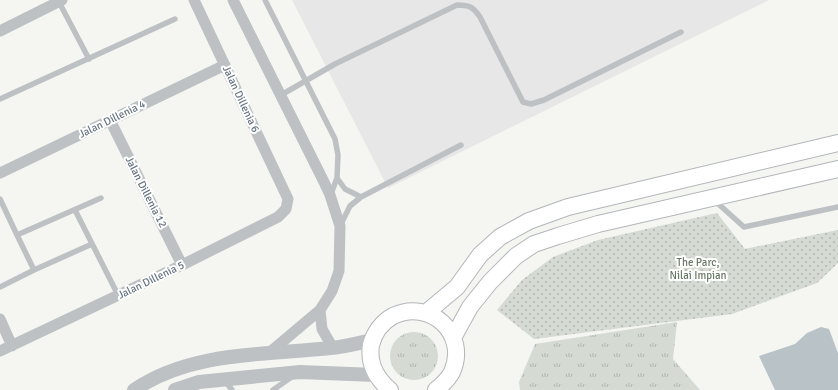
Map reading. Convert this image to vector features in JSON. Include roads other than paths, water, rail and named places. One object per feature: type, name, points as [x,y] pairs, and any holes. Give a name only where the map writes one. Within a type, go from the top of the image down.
[{"type":"main road","points":[[426,313],[456,287],[480,256],[500,237],[529,221],[568,207],[838,143]]},
{"type":"main road","points":[[453,338],[470,307],[490,282],[516,256],[534,244],[598,224],[838,169]]},
{"type":"main road","points":[[390,390],[375,374],[371,363],[370,351],[372,340],[379,328],[388,319],[400,313],[413,311],[426,313],[438,318],[447,327],[453,338],[456,350],[452,373],[445,383],[436,390]]},
{"type":"street","name":"Jalan Dillenia 6","points":[[194,0],[225,64],[287,204]]},
{"type":"street","points":[[233,0],[282,95],[330,195],[340,226],[339,271],[332,291],[320,310],[269,354]]},
{"type":"street","points":[[0,31],[60,1]]},
{"type":"street","name":"Jalan Dillenia 4","points":[[0,172],[225,64]]},
{"type":"street","name":"Jalan Dillenia 12","points":[[110,120],[182,265]]},
{"type":"street","name":"Jalan Dillenia 5","points":[[0,352],[182,265],[278,217],[287,204]]},
{"type":"street","points":[[320,310],[322,329],[333,348]]},
{"type":"street","points":[[0,320],[12,346]]},
{"type":"street","points":[[134,390],[144,383],[181,366],[222,358],[333,348],[372,340]]},
{"type":"street","points":[[175,390],[199,382],[228,385],[300,372],[375,374]]},
{"type":"lane","points":[[265,0],[335,139],[338,155],[337,178],[330,195]]},
{"type":"lane","points":[[60,1],[88,59]]},
{"type":"lane","points":[[282,95],[335,64],[458,5],[466,5],[474,8],[523,102],[531,104],[544,100],[681,32]]},
{"type":"lane","points":[[0,99],[175,19]]},
{"type":"lane","points":[[340,226],[350,206],[361,197],[461,144]]},
{"type":"lane","points":[[337,178],[345,189],[361,197]]},
{"type":"lane","points":[[17,235],[101,198]]},
{"type":"lane","points":[[712,198],[744,227],[838,207]]},
{"type":"lane","points":[[0,199],[34,270]]},
{"type":"lane","points":[[75,210],[118,296]]},
{"type":"lane","points":[[0,287],[92,244]]},
{"type":"lane","points":[[274,390],[300,372]]},
{"type":"park label","name":"The Parc, Nilai Impian","points":[[698,268]]}]
